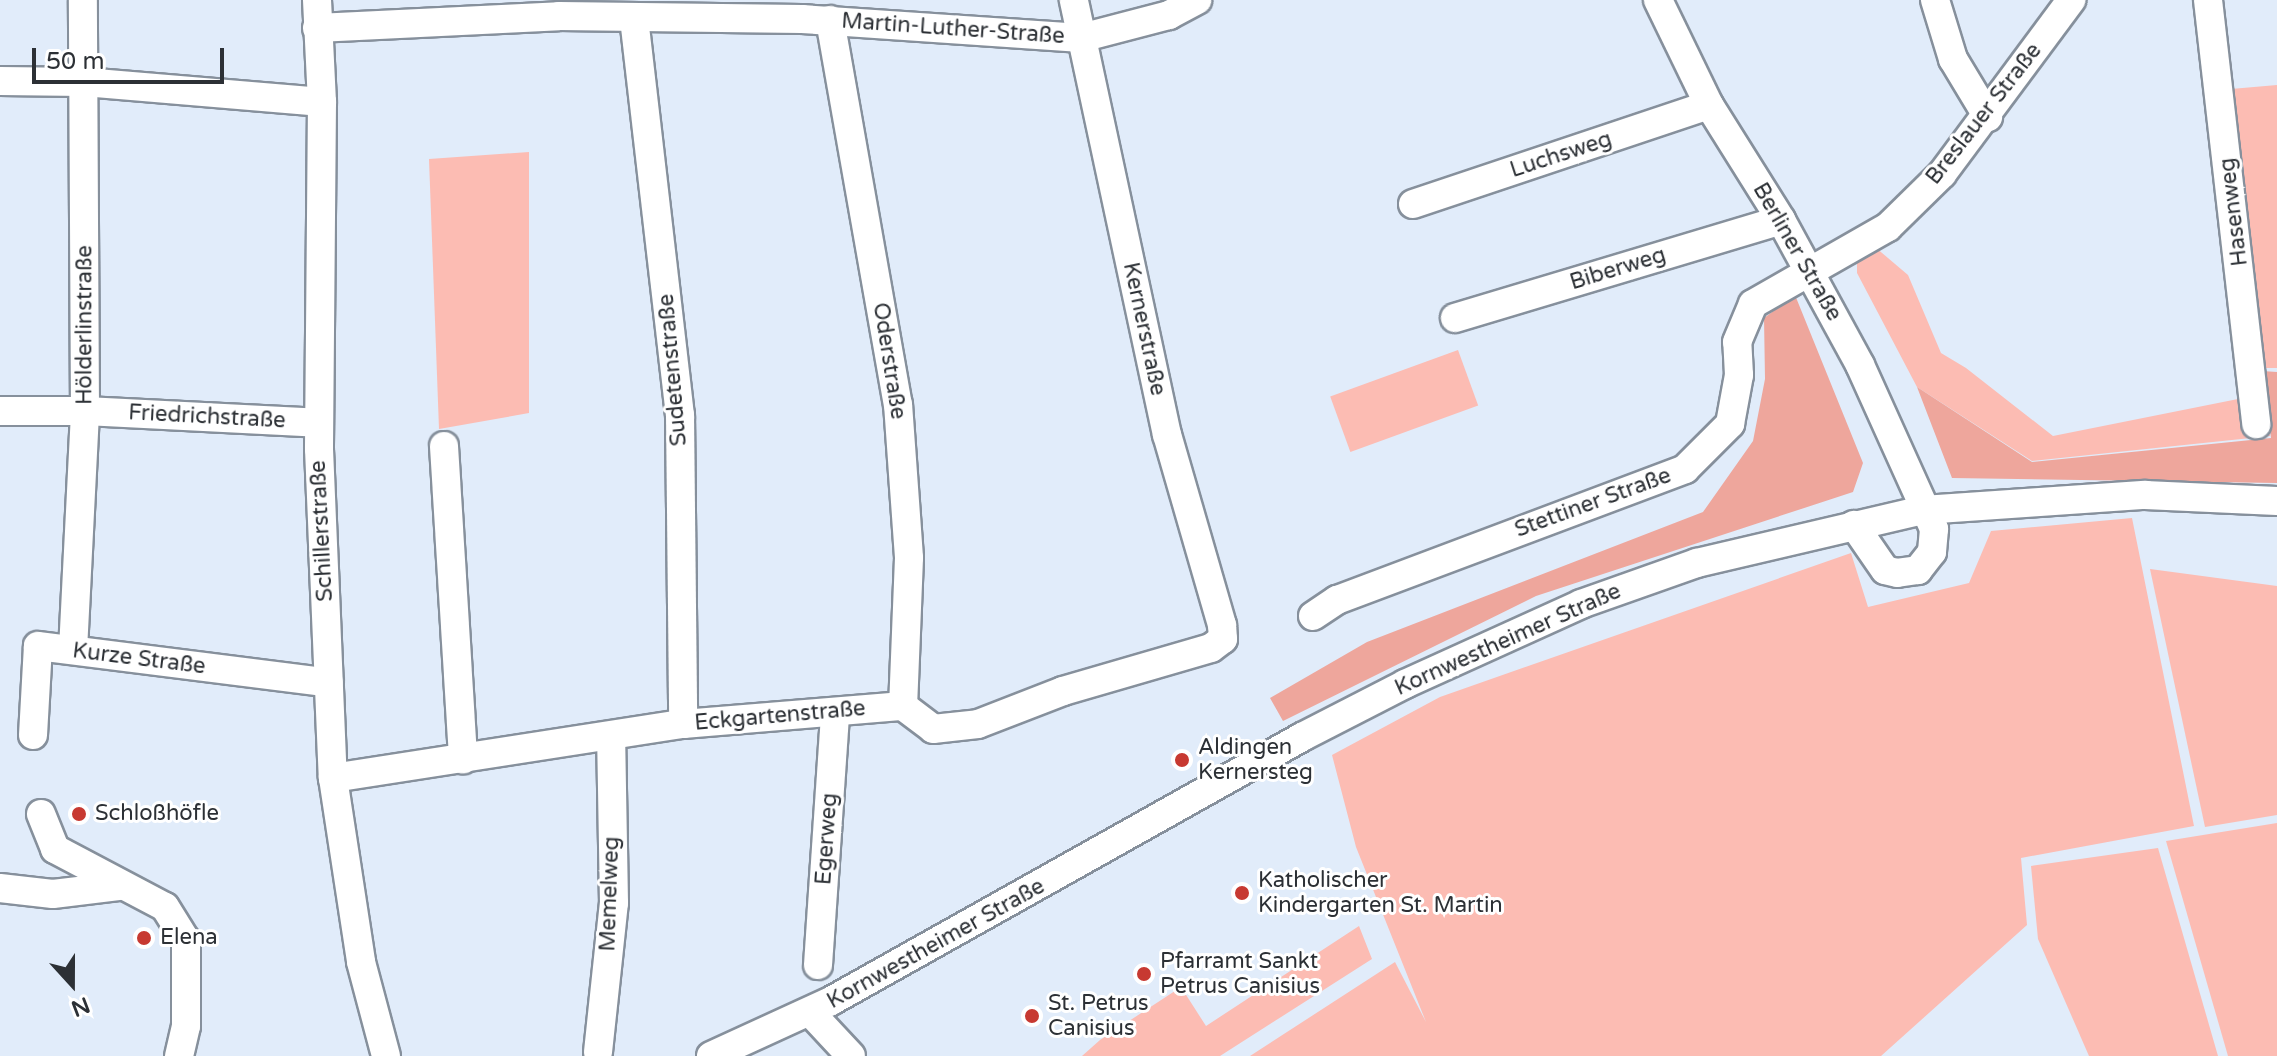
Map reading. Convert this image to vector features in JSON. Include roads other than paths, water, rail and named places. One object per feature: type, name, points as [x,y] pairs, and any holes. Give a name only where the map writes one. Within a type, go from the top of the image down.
[{"type":"street","name":"Hölderlinstraße","points":[[73,650],[85,411],[83,0]]},
{"type":"street","name":"Kernerstraße","points":[[903,706],[933,729],[978,724],[1063,691],[1211,648],[1223,639],[1222,625],[1167,435],[1074,0]]},
{"type":"street","name":"Martin-Luther-Straße","points":[[317,14],[558,8],[634,18],[813,13],[1081,38],[1169,15],[1197,0]]},
{"type":"street","name":"Berliner Straße","points":[[1658,0],[1709,105],[1781,220],[1860,365],[1934,529],[1932,552],[1918,570],[1897,573],[1885,570],[1854,525]]},
{"type":"street","points":[[1935,0],[1953,59],[1988,117]]},
{"type":"street","name":"Breslauer Straße","points":[[1808,270],[1888,227],[1942,174],[1988,117],[2071,0]]},
{"type":"street","name":"Hasenweg","points":[[2208,0],[2256,424]]},
{"type":"street","name":"Oderstraße","points":[[813,13],[898,404],[909,558],[903,706]]},
{"type":"street","name":"Schillerstraße","points":[[317,14],[322,102],[318,423],[333,778],[361,962],[386,1056]]},
{"type":"street","name":"Sudetenstraße","points":[[634,18],[680,415],[683,724]]},
{"type":"street","points":[[0,81],[84,82],[322,102]]},
{"type":"street","name":"Luchsweg","points":[[1413,204],[1709,105]]},
{"type":"street","name":"Biberweg","points":[[1455,318],[1781,220]]},
{"type":"street","name":"Stettiner Straße","points":[[1313,616],[1337,600],[1685,469],[1730,424],[1739,375],[1737,342],[1753,304],[1808,270]]},
{"type":"street","name":"Friedrichstraße","points":[[0,411],[85,411],[318,423]]},
{"type":"street","points":[[444,446],[463,759]]},
{"type":"street","name":"Kornwestheimer Straße","points":[[711,1056],[810,1012],[1405,684],[1581,604],[1697,563],[1923,510],[2145,495],[2277,501]]},
{"type":"street","name":"Kurze Straße","points":[[33,735],[38,646],[329,683]]},
{"type":"street","name":"Eckgartenstraße","points":[[333,778],[683,724],[903,706]]},
{"type":"street","name":"Egerweg","points":[[818,965],[835,713]]},
{"type":"street","name":"Memelweg","points":[[598,1052],[614,903],[611,736]]},
{"type":"street","points":[[41,814],[55,849],[119,886],[165,907],[186,940],[186,1026],[179,1056]]},
{"type":"street","points":[[0,888],[53,894],[119,886]]},
{"type":"street","name":"Kornwestheimer Straße","points":[[810,1012],[851,1056]]},
{"type":"place","name":"Aldingen Kernersteg","points":[[1182,760]]},
{"type":"place","name":"Schloßhöfle","points":[[79,814]]},
{"type":"place","name":"Katholischer Kindergarten St. Martin","points":[[1242,893]]},
{"type":"place","name":"Elena","points":[[144,938]]},
{"type":"place","name":"Pfarramt Sankt Petrus Canisius","points":[[1144,974]]},
{"type":"place","name":"St. Petrus Canisius","points":[[1032,1016]]}]
